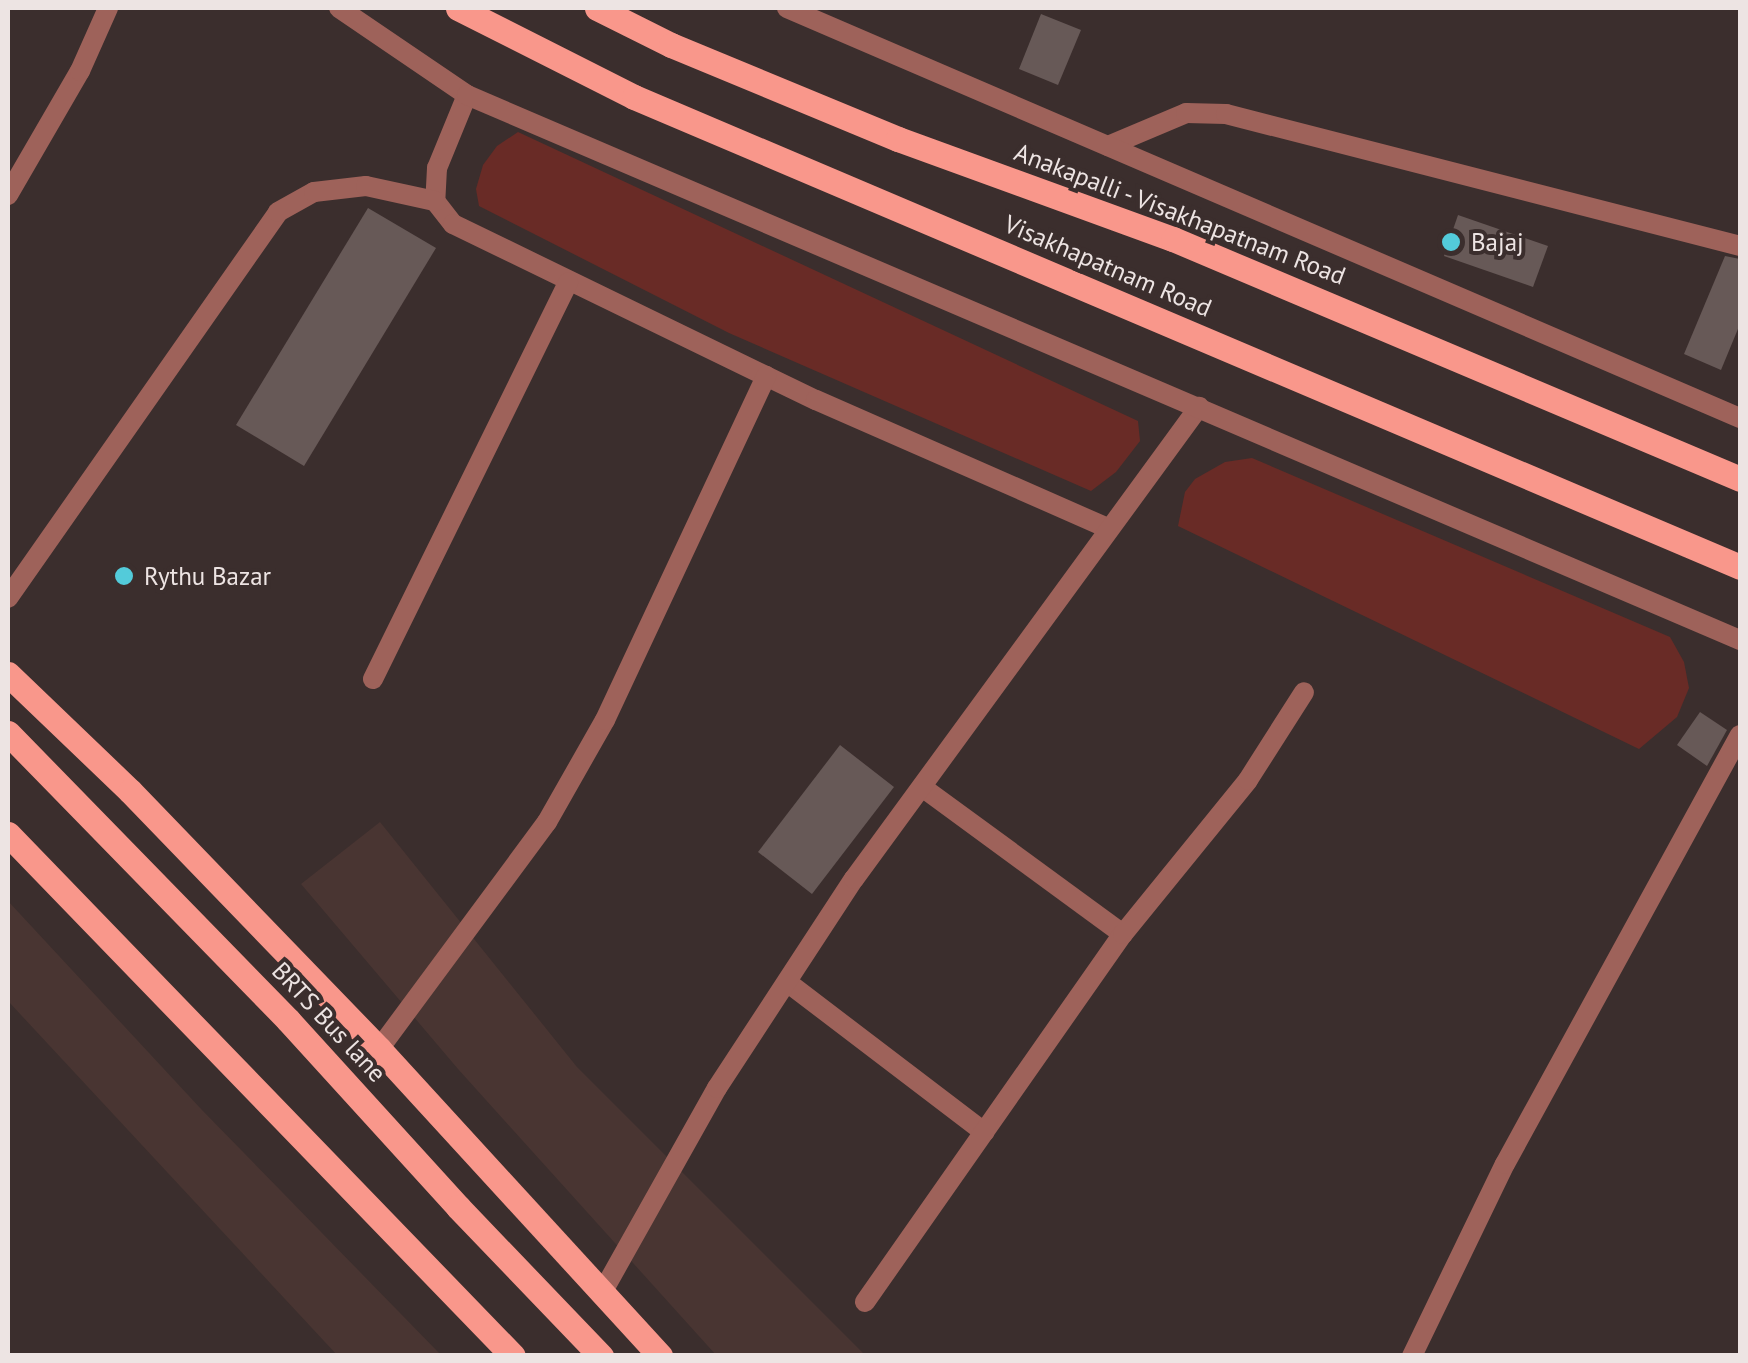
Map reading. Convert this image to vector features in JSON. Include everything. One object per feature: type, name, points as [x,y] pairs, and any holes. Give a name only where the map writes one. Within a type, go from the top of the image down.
[{"type":"main road","name":"Visakhapatnam Road","points":[[458,8],[634,97],[1740,567]]},
{"type":"main road","name":"Anakapalli - Visakhapatnam Road","points":[[596,8],[671,44],[898,139],[1173,239],[1740,479]]},
{"type":"main road","points":[[8,674],[130,791],[379,1049],[660,1356]]},
{"type":"main road","name":"BRTS Bus lane","points":[[8,734],[288,1020],[458,1207],[601,1356]]},
{"type":"main road","points":[[8,834],[513,1356]]},
{"type":"street","points":[[8,195],[80,71],[108,8]]},
{"type":"street","points":[[339,8],[467,95],[1740,640]]},
{"type":"street","points":[[787,8],[820,14],[1108,146],[1740,418]]},
{"type":"street","points":[[435,201],[437,168],[467,95]]},
{"type":"street","points":[[1108,146],[1186,113],[1226,114],[1740,246]]},
{"type":"street","points":[[8,598],[278,212],[314,192],[366,186],[435,201],[453,224],[568,282],[766,376],[1108,528]]},
{"type":"street","points":[[374,679],[568,282]]},
{"type":"street","points":[[379,1049],[547,822],[586,754],[766,376]]},
{"type":"street","points":[[603,1290],[717,1088],[854,878],[1199,407]]},
{"type":"street","points":[[865,1302],[1123,934],[1248,780],[1304,692]]},
{"type":"street","points":[[1412,1356],[1505,1164],[1733,768],[1740,734]]},
{"type":"street","points":[[922,787],[1123,934]]},
{"type":"street","points":[[787,982],[984,1132]]},
{"type":"shaded area","points":[[518,132],[1138,421],[1140,441],[1116,472],[1091,491],[729,333],[479,206],[476,189],[483,165],[497,146]]},
{"type":"shaded area","points":[[1252,458],[1670,637],[1684,662],[1689,688],[1677,717],[1639,749],[1178,526],[1185,492],[1195,479],[1225,462]]},
{"type":"shaded area","points":[[380,822],[577,1067],[865,1355],[716,1355],[458,1069],[301,884]]},
{"type":"shaded area","points":[[8,901],[202,1110],[441,1355],[337,1355],[8,1001]]},
{"type":"building","points":[[1041,14],[1081,30],[1058,85],[1019,69]]},
{"type":"building","points":[[368,208],[436,248],[304,466],[236,425]]},
{"type":"building","points":[[1458,215],[1548,246],[1533,287],[1444,256]]},
{"type":"building","points":[[1725,256],[1740,259],[1740,324],[1721,370],[1684,354]]},
{"type":"building","points":[[1700,712],[1727,730],[1707,766],[1677,745]]},
{"type":"building","points":[[840,745],[894,787],[812,894],[758,852]]},
{"type":"place","name":"Bajaj","points":[[1451,242]]},
{"type":"place","name":"Rythu Bazar","points":[[124,576]]}]
